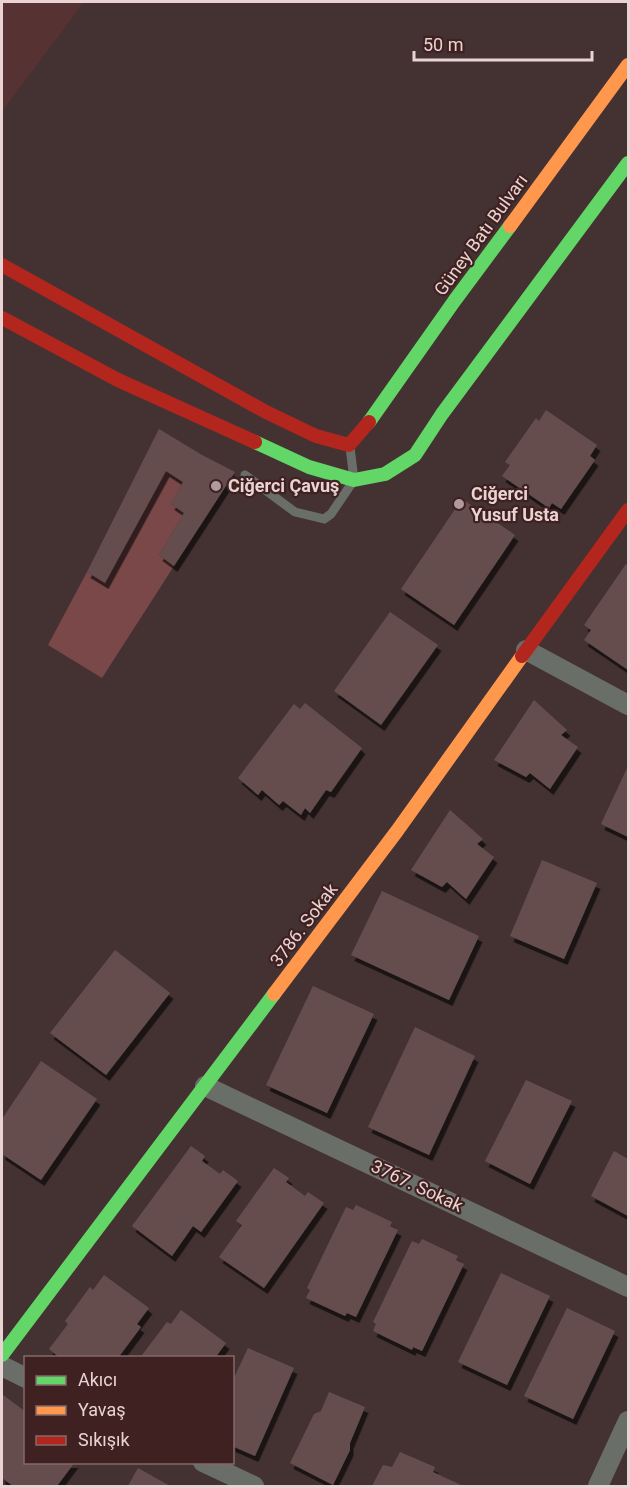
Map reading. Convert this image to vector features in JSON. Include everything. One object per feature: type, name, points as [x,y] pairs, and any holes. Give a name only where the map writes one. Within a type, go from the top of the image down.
[{"type":"street","name":"Güney Batı Bulvarı","points":[[349,445],[364,429],[455,300],[628,65]]},
{"type":"street","points":[[2,318],[118,380],[309,467],[354,480],[386,474],[415,455],[442,414],[628,163]]},
{"type":"street","points":[[2,266],[266,412],[316,436],[349,445]]},
{"type":"street","name":"3786. Sokak","points":[[2,1355],[398,831],[628,510]]},
{"type":"street","points":[[526,650],[628,705]]},
{"type":"street","name":"3767. Sokak","points":[[205,1086],[628,1287]]},
{"type":"street","points":[[2,1366],[24,1377]]},
{"type":"street","points":[[598,1486],[628,1421]]},
{"type":"street","points":[[207,1464],[254,1486]]},
{"type":"lane","points":[[245,475],[295,512],[324,519],[331,514],[354,480],[349,445]]},
{"type":"shaded area","points":[[2,2],[84,2],[2,111]]},
{"type":"shaded area","points":[[166,471],[183,482],[171,504],[184,513],[159,555],[174,566],[102,678],[48,645],[87,572],[105,583]]},
{"type":"building","points":[[546,410],[597,445],[590,456],[595,460],[561,509],[552,503],[549,508],[502,476],[510,465],[505,462],[536,418],[539,421]]},
{"type":"building","points":[[159,429],[235,472],[174,566],[159,555],[184,513],[171,504],[183,482],[166,471],[105,583],[87,572]]},
{"type":"building","points":[[462,499],[515,535],[454,625],[401,589]]},
{"type":"building","points":[[626,564],[628,566],[628,670],[584,640],[591,630],[584,625]]},
{"type":"building","points":[[390,612],[438,645],[381,725],[334,691]]},
{"type":"building","points":[[534,700],[567,730],[561,735],[578,747],[550,789],[530,773],[526,777],[494,760]]},
{"type":"building","points":[[305,703],[362,748],[331,792],[326,790],[310,813],[305,808],[301,815],[283,801],[279,805],[262,790],[258,795],[238,778],[294,704],[300,709]]},
{"type":"building","points":[[628,766],[628,837],[601,824]]},
{"type":"building","points":[[450,810],[483,839],[477,844],[494,857],[466,899],[447,882],[442,887],[411,870]]},
{"type":"building","points":[[542,860],[597,883],[564,959],[510,936]]},
{"type":"building","points":[[382,891],[479,936],[449,1000],[351,955]]},
{"type":"building","points":[[115,950],[170,993],[106,1075],[50,1033]]},
{"type":"building","points":[[313,986],[374,1014],[327,1113],[266,1085]]},
{"type":"building","points":[[415,1027],[475,1056],[429,1155],[368,1127]]},
{"type":"building","points":[[41,1061],[97,1099],[41,1180],[2,1154],[2,1119]]},
{"type":"building","points":[[526,1080],[572,1101],[530,1184],[485,1161]]},
{"type":"building","points":[[191,1146],[205,1156],[202,1161],[220,1174],[223,1170],[238,1181],[201,1232],[193,1226],[172,1256],[132,1226]]},
{"type":"building","points":[[614,1151],[628,1159],[628,1216],[591,1196]]},
{"type":"building","points":[[274,1168],[289,1178],[286,1182],[305,1196],[308,1192],[324,1203],[264,1288],[219,1257],[242,1225],[236,1221]]},
{"type":"building","points":[[356,1205],[392,1222],[390,1226],[398,1230],[356,1317],[347,1313],[345,1316],[306,1298],[310,1290],[307,1288],[346,1207],[353,1210]]},
{"type":"building","points":[[422,1239],[458,1256],[456,1260],[464,1264],[422,1351],[413,1347],[412,1350],[373,1331],[376,1324],[373,1322],[412,1241],[419,1244]]},
{"type":"building","points":[[501,1273],[550,1296],[507,1385],[458,1362]]},
{"type":"building","points":[[104,1275],[149,1308],[137,1324],[141,1327],[119,1356],[58,1356],[49,1349],[68,1324],[65,1321],[90,1287],[93,1290]]},
{"type":"building","points":[[567,1308],[615,1331],[573,1419],[524,1396]]},
{"type":"building","points":[[181,1310],[226,1343],[216,1356],[143,1356],[167,1322],[171,1324]]},
{"type":"building","points":[[248,1348],[294,1368],[255,1456],[234,1447],[234,1378]]},
{"type":"building","points":[[329,1392],[365,1407],[350,1443],[350,1450],[333,1485],[290,1463],[314,1414],[321,1411]]},
{"type":"building","points":[[3,1395],[24,1411],[24,1464],[74,1464],[57,1486],[13,1486],[2,1478]]},
{"type":"building","points":[[400,1452],[435,1467],[433,1472],[463,1486],[372,1486],[383,1465],[392,1467]]},
{"type":"building","points":[[138,1468],[170,1486],[128,1486]]},
{"type":"traffic: fast","points":[[255,442],[309,467],[354,480],[385,474],[415,455],[442,414],[628,163]]},
{"type":"traffic: fast","points":[[369,422],[510,226]]},
{"type":"traffic: fast","points":[[2,1355],[274,994]]},
{"type":"traffic: slow","points":[[510,226],[628,65]]},
{"type":"traffic: slow","points":[[274,994],[397,831],[522,656]]},
{"type":"traffic: jam","points":[[2,265],[266,412],[316,436],[349,445],[369,422]]},
{"type":"traffic: jam","points":[[2,318],[118,380],[255,442]]},
{"type":"traffic: jam","points":[[522,656],[628,510]]},
{"type":"place","name":"Ciğerci Çavuş","points":[[216,486]]},
{"type":"place","name":"Ciğerci Yusuf Usta","points":[[459,504]]}]
